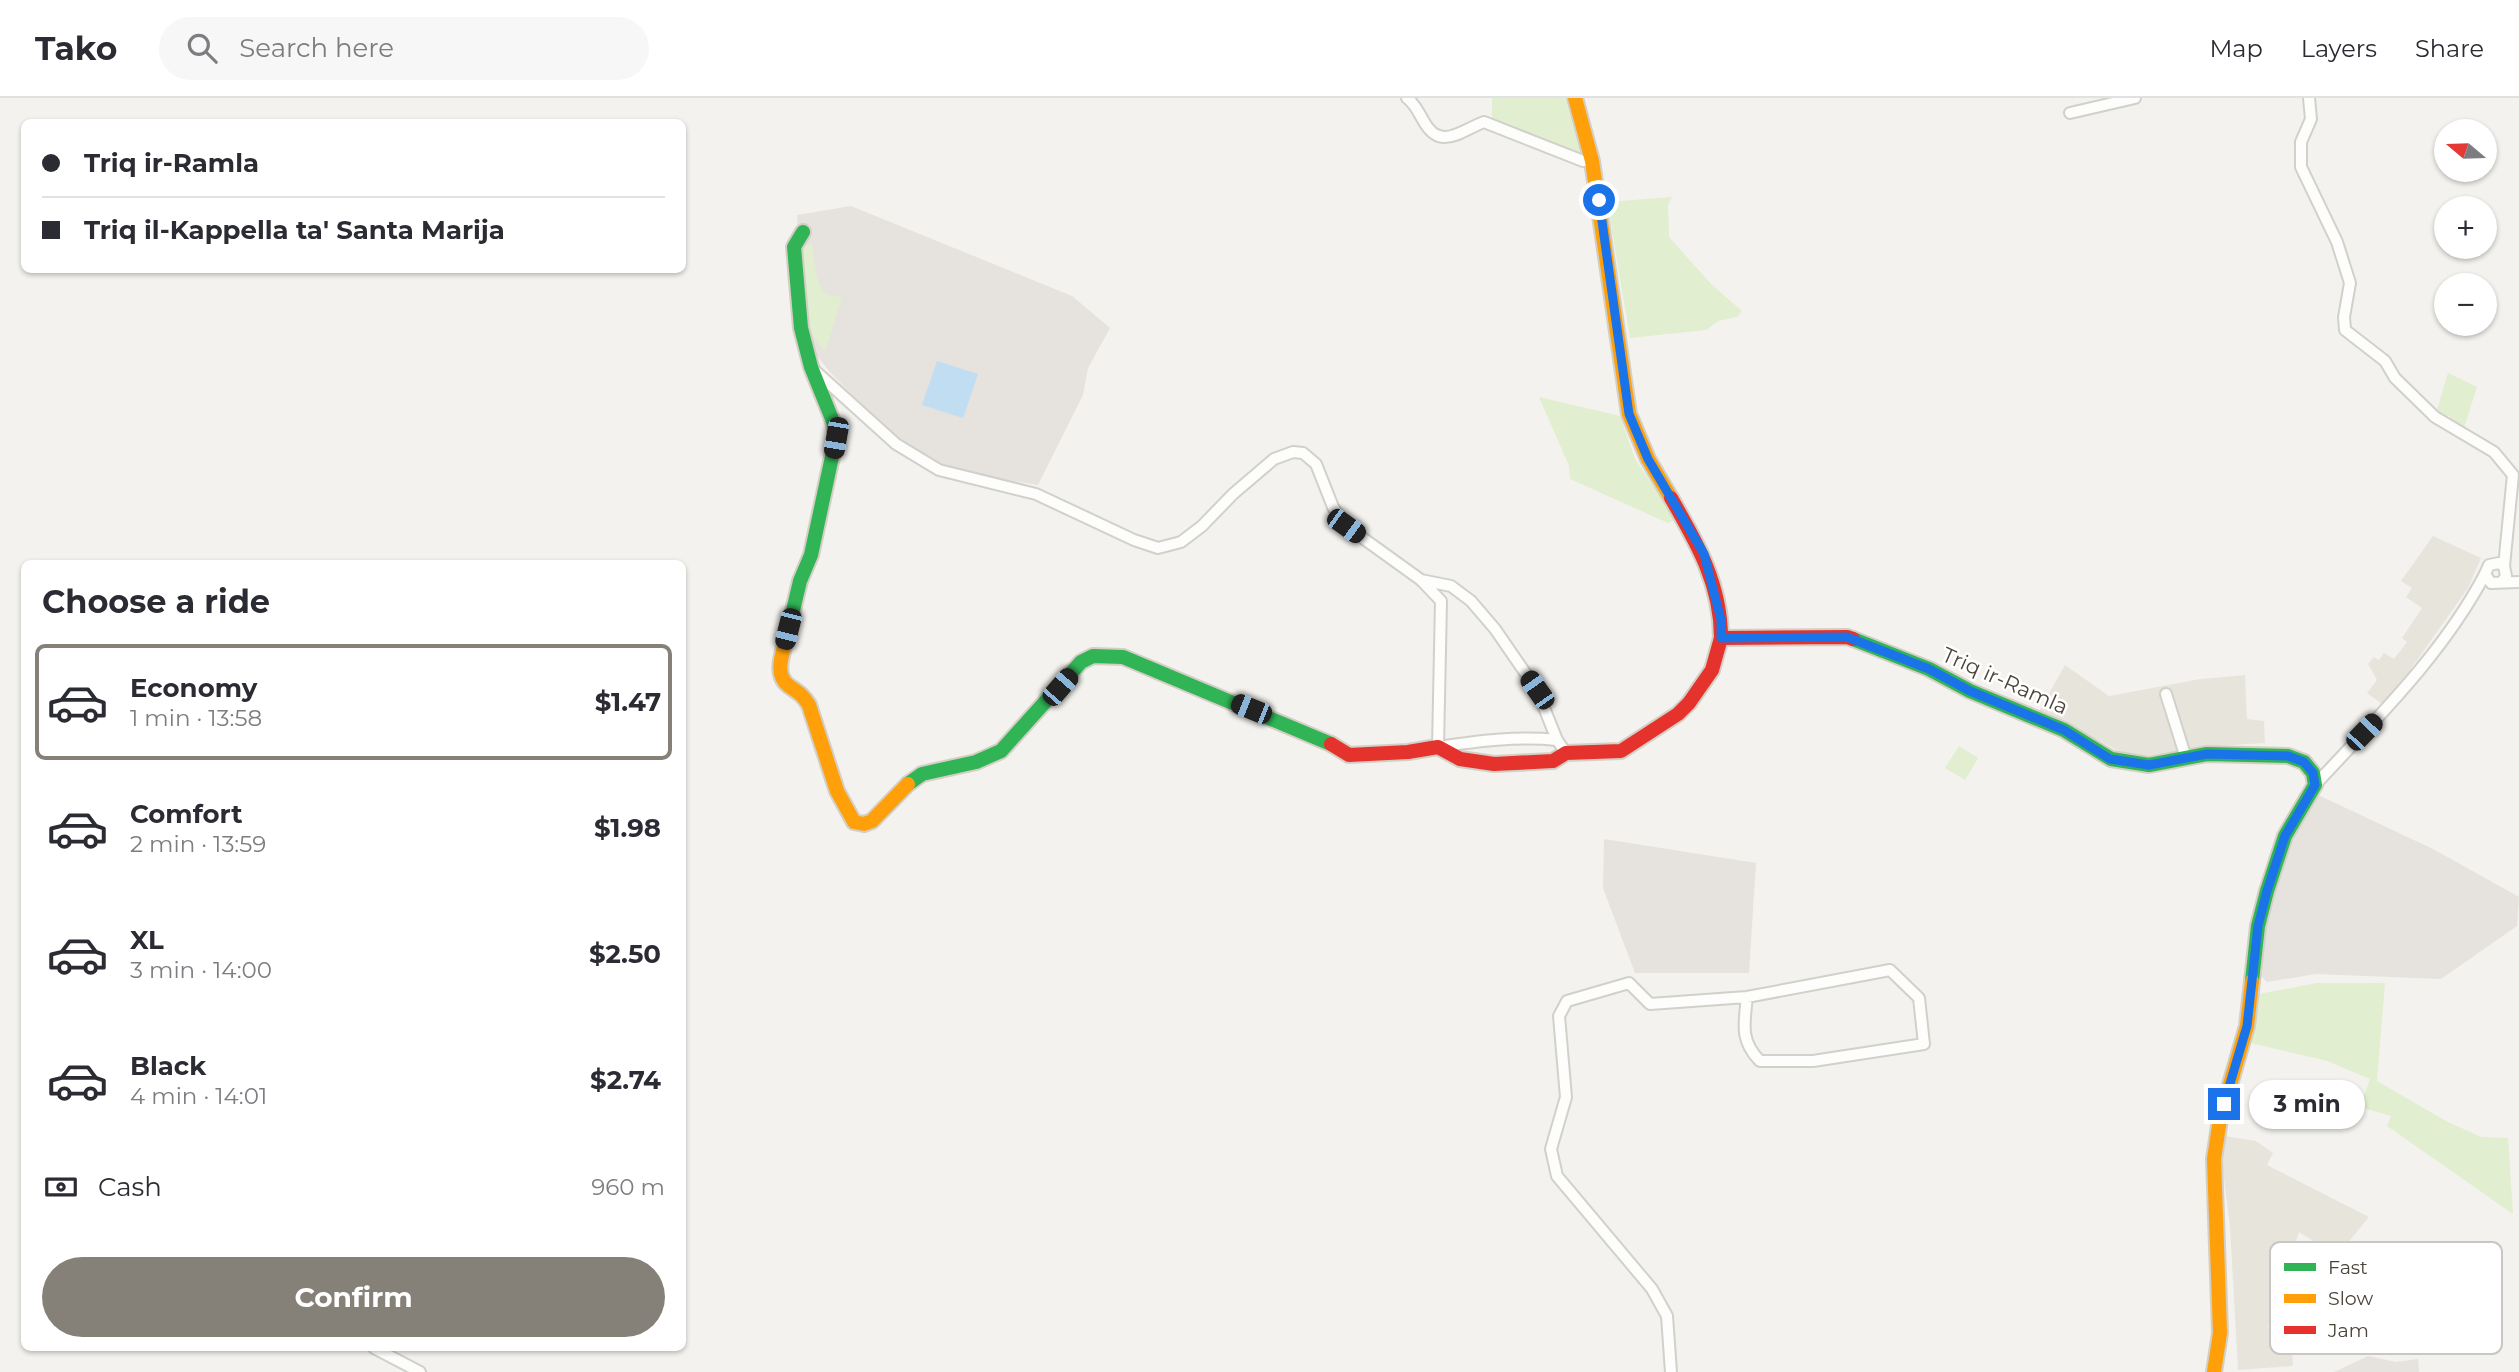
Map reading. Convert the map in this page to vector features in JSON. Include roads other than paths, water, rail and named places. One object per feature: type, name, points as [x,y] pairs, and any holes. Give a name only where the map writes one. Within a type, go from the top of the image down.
[{"type":"main road","points":[[803,232],[794,247],[801,328],[811,367],[834,424],[836,438],[811,555],[800,581],[779,669],[786,684],[803,694],[809,705],[837,791],[854,822],[864,824],[872,821],[912,780],[922,774],[976,762],[1001,751],[1082,662],[1093,656],[1123,657],[1322,738],[1349,755],[1408,752],[1438,747],[1460,759],[1494,764],[1553,761],[1566,753],[1620,751],[1678,714],[1689,703],[1712,670],[1721,638],[1721,620],[1704,554],[1648,459],[1629,414],[1592,161],[1575,98]]},
{"type":"main road","name":"Triq ir-Ramla","points":[[1721,638],[1847,637],[1929,669],[1970,691],[2064,730],[2110,759],[2149,765],[2207,754],[2288,756],[2304,762],[2313,773],[2315,785]]},
{"type":"main road","points":[[2214,1372],[2220,1334],[2214,1159],[2220,1119],[2247,1026],[2258,926],[2267,891],[2285,836],[2315,785]]},
{"type":"street","points":[[1407,98],[1414,102],[1425,124],[1436,135],[1446,138],[1460,135],[1484,122],[1583,161],[1592,161]]},
{"type":"street","points":[[2070,114],[2136,98]]},
{"type":"street","points":[[2309,98],[2311,119],[2301,142],[2301,167],[2337,242],[2350,284],[2345,330],[2385,361],[2395,377],[2435,417],[2494,452],[2513,475],[2511,511],[2505,538],[2506,576],[2468,607]]},
{"type":"street","points":[[811,367],[896,444],[939,470],[1036,494],[1133,540],[1158,548],[1181,542],[1202,526],[1233,494],[1274,459],[1293,452],[1303,453],[1316,464],[1333,507],[1346,526],[1421,580],[1441,601],[1438,747],[1482,740],[1557,740]]},
{"type":"street","points":[[2315,785],[2398,697],[2468,607],[2487,567],[2492,563],[2505,538]]},
{"type":"street","points":[[2492,563],[2519,575]]},
{"type":"street","points":[[2485,574],[2488,581],[2519,582]]},
{"type":"street","points":[[1421,580],[1451,586],[1471,601],[1495,629],[1537,690],[1557,740],[1566,753]]},
{"type":"street","points":[[2166,694],[2186,758]]},
{"type":"street","points":[[1671,1372],[1667,1316],[1652,1289],[1557,1176],[1552,1149],[1566,1097],[1559,1016],[1567,1001],[1629,983],[1650,1004],[1746,997],[1890,970],[1919,998],[1924,1044],[1813,1061],[1760,1061],[1748,1049],[1744,1025],[1746,997]]},
{"type":"street","points":[[380,1351],[420,1372]]},
{"type":"water","points":[[937,361],[978,374],[963,418],[922,405]]}]
